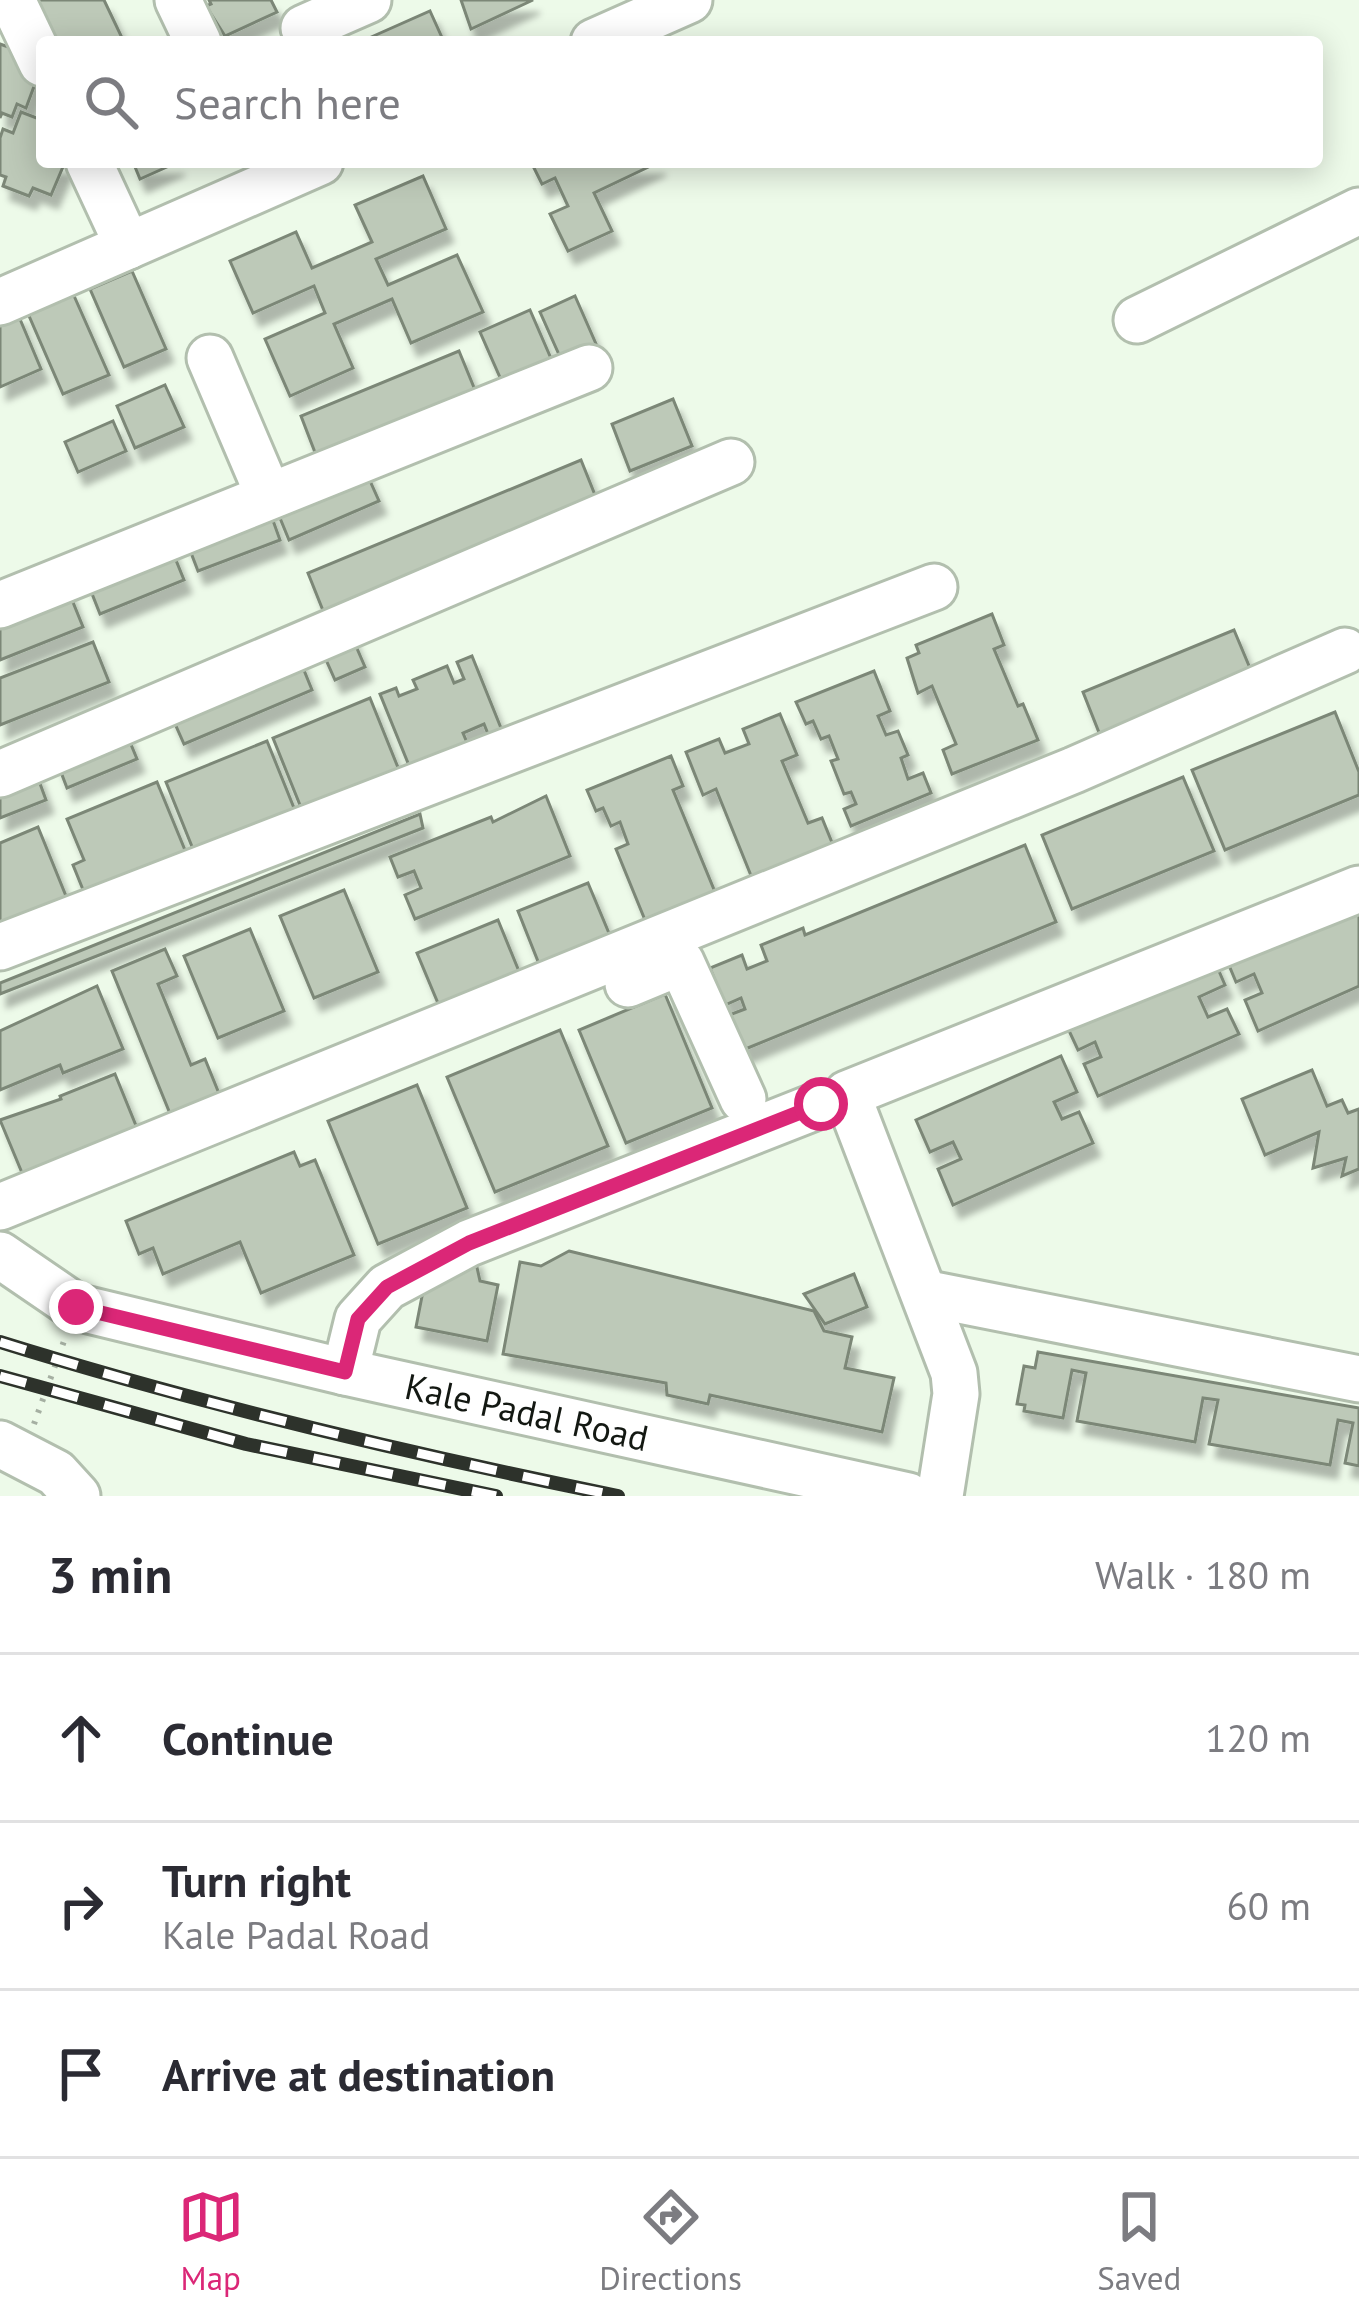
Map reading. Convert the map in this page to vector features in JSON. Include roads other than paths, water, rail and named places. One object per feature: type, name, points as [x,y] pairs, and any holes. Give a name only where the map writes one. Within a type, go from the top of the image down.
[{"type":"street","points":[[12,0],[36,50]]},
{"type":"street","points":[[178,0],[195,36]]},
{"type":"street","points":[[290,24],[368,0]]},
{"type":"street","points":[[607,24],[689,0]]},
{"type":"street","points":[[92,168],[128,246]]},
{"type":"street","points":[[0,302],[128,246],[259,174],[290,168]]},
{"type":"street","points":[[1137,320],[1359,211]]},
{"type":"street","points":[[209,358],[268,494]]},
{"type":"street","points":[[0,605],[589,368]]},
{"type":"street","points":[[0,774],[731,462]]},
{"type":"street","points":[[0,947],[934,586]]},
{"type":"street","points":[[2,1224],[1345,651]]},
{"type":"street","points":[[940,1496],[956,1384],[847,1094],[1359,889]]},
{"type":"street","points":[[2,1224],[681,962],[743,1099]]},
{"type":"street","points":[[345,1372],[358,1319],[387,1287],[469,1243],[821,1104]]},
{"type":"street","name":"Kale Padal Road","points":[[2,1224],[76,1307],[345,1372],[908,1496]]},
{"type":"street","points":[[924,1293],[1359,1378]]},
{"type":"railway","points":[[0,1342],[307,1427],[618,1496]]},
{"type":"railway","points":[[0,1376],[246,1444],[496,1496]]}]
